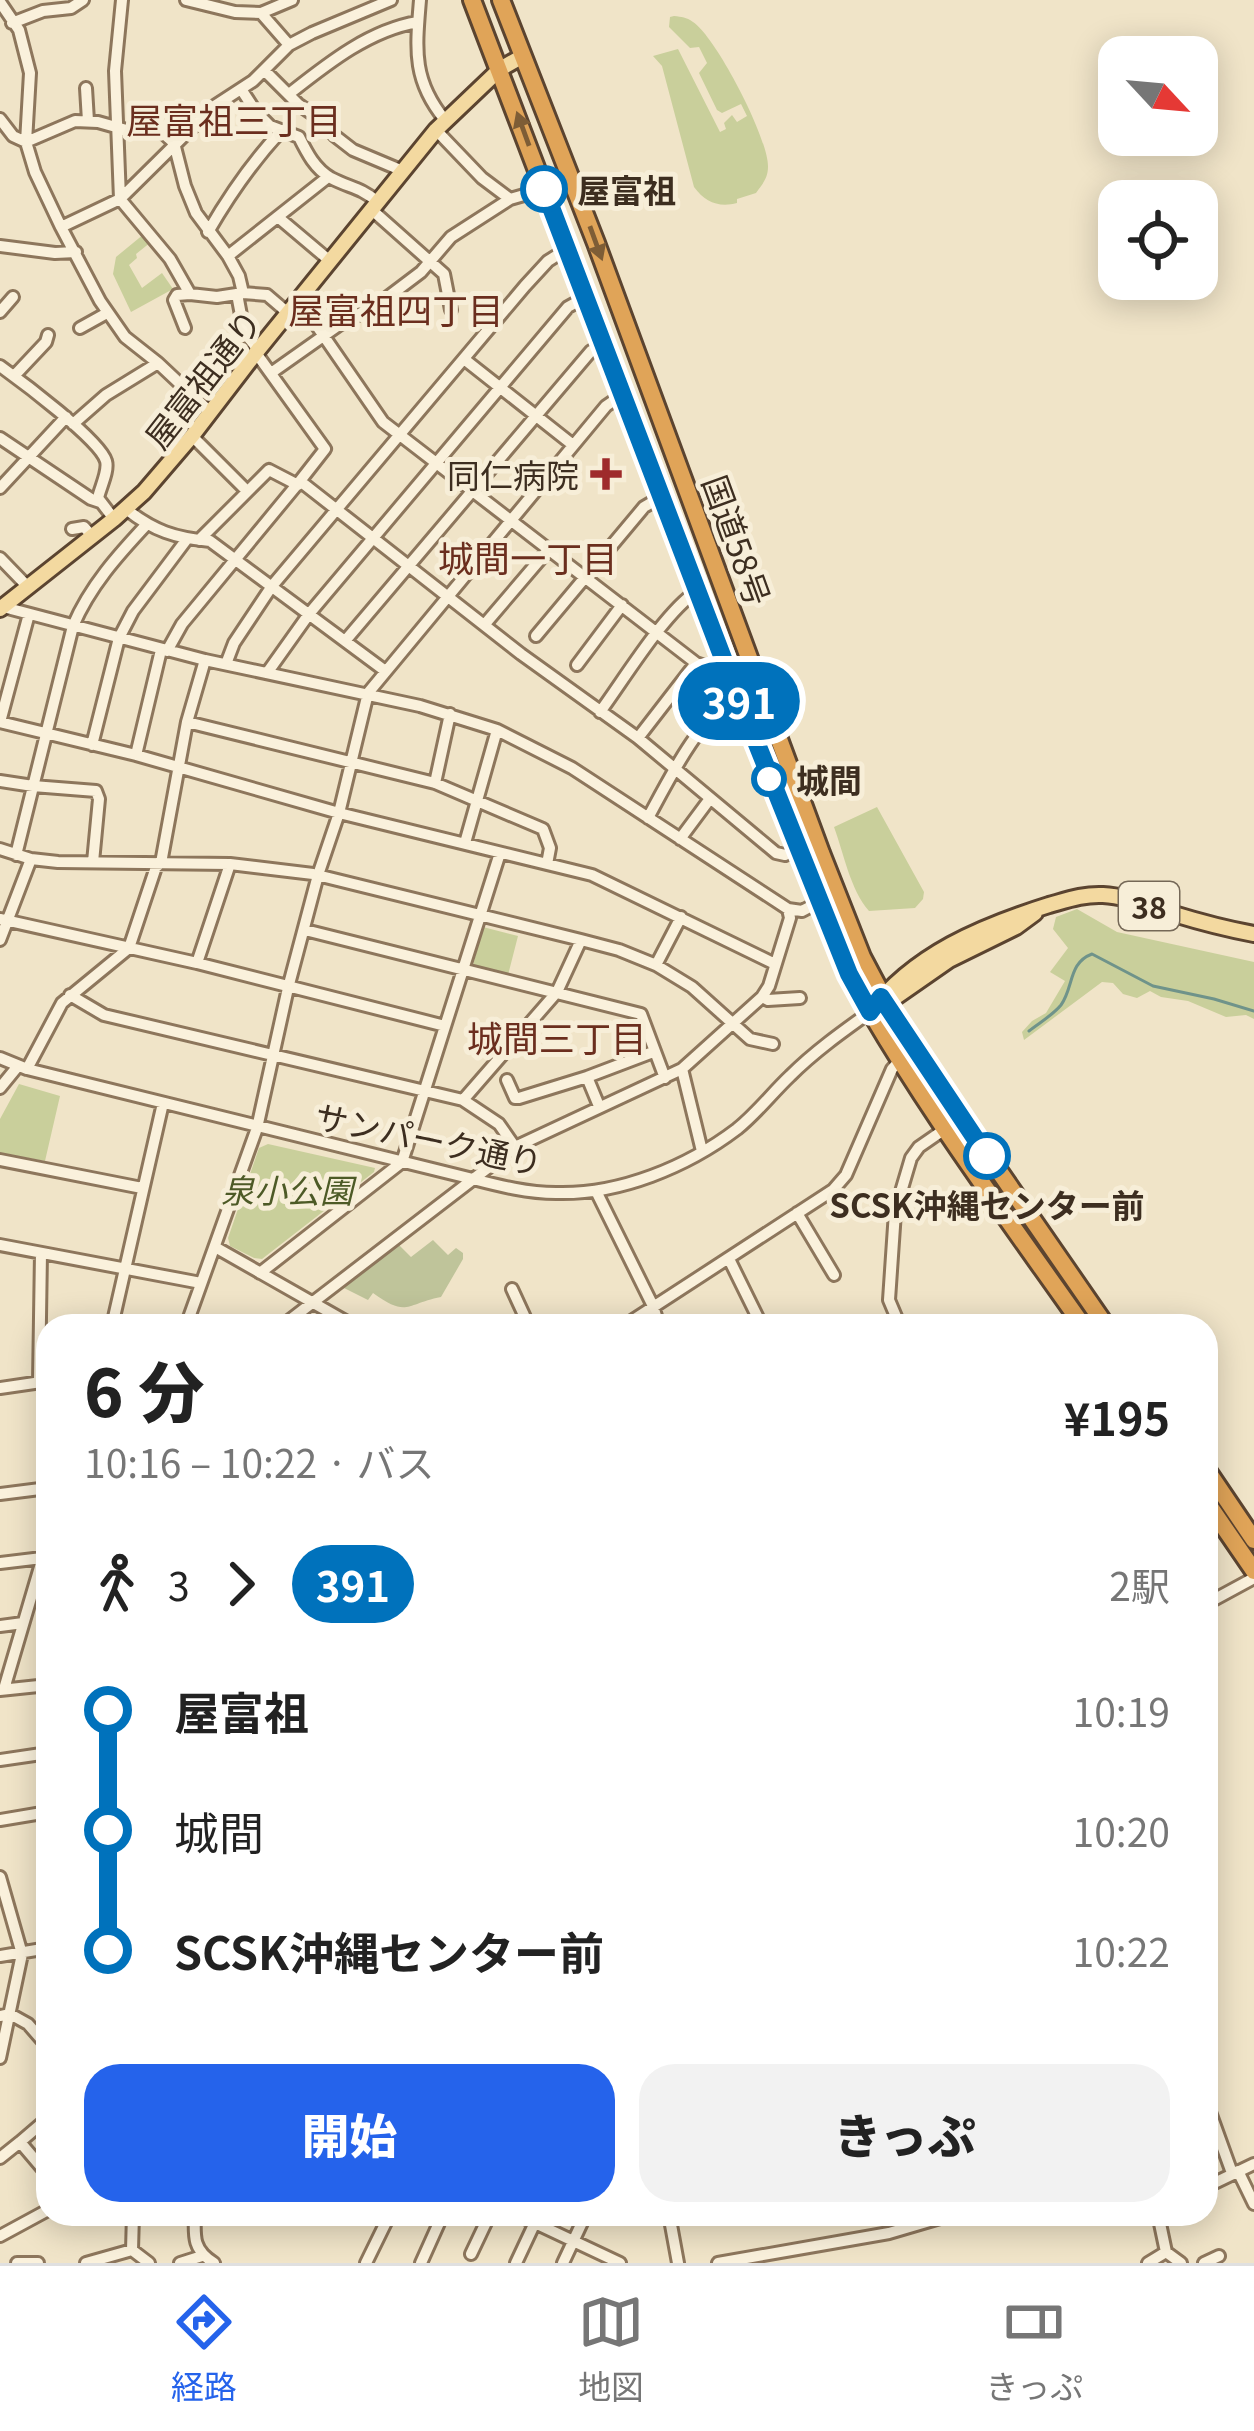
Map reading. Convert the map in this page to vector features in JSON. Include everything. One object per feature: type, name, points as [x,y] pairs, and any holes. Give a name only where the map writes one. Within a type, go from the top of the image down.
[{"type":"highway","name":"国道58号","points":[[472,0],[737,695],[849,974],[879,1005],[1098,1314]]},
{"type":"highway","name":"国道58号","points":[[501,0],[901,1059],[1075,1314]]},
{"type":"highway","points":[[1218,1488],[1250,1540],[1254,1574]]},
{"type":"highway","points":[[1218,1512],[1250,1540]]},
{"type":"main road","name":"屋富祖通り","points":[[1,608],[120,514],[193,436],[440,125],[500,69],[523,56]]},
{"type":"main road","name":"38","points":[[879,1005],[1044,907],[1083,896],[1116,896],[1254,934]]},
{"type":"street","points":[[12,23],[44,10],[71,8],[83,0]]},
{"type":"street","points":[[122,0],[115,71],[120,199],[170,259],[190,294]]},
{"type":"street","points":[[186,0],[222,10],[261,13],[292,0]]},
{"type":"street","points":[[61,227],[120,199],[213,107],[265,70],[289,45],[391,0]]},
{"type":"street","points":[[420,0],[418,72],[440,125],[482,178],[510,199]]},
{"type":"street","points":[[0,2],[19,30],[30,73],[26,142],[61,227],[125,337],[210,412]]},
{"type":"street","points":[[261,13],[289,45]]},
{"type":"street","points":[[289,94],[358,44],[418,22]]},
{"type":"street","points":[[265,70],[353,150],[403,171]]},
{"type":"street","points":[[86,88],[88,122]]},
{"type":"street","points":[[241,89],[270,127],[298,137],[328,177],[363,189],[431,260],[444,274],[451,310]]},
{"type":"street","points":[[0,119],[13,136],[26,142],[75,121],[130,131],[152,126],[174,143],[184,186],[239,276],[244,331],[325,449],[164,650],[136,755]]},
{"type":"street","points":[[298,137],[321,120]]},
{"type":"street","points":[[208,232],[244,173],[282,130]]},
{"type":"street","points":[[0,142],[13,136]]},
{"type":"street","points":[[228,256],[328,177]]},
{"type":"street","points":[[271,374],[421,272],[451,237],[510,199],[544,189]]},
{"type":"street","points":[[279,218],[330,261]]},
{"type":"street","points":[[0,246],[76,252]]},
{"type":"street","points":[[226,664],[234,643],[272,586],[536,273],[567,249]]},
{"type":"street","points":[[185,328],[174,300],[177,295],[267,296],[288,313]]},
{"type":"street","points":[[0,312],[13,297]]},
{"type":"street","points":[[268,673],[309,614],[436,462],[568,307],[586,297]]},
{"type":"street","points":[[299,300],[383,422],[696,663],[729,674]]},
{"type":"street","points":[[80,328],[107,313]]},
{"type":"street","points":[[48,335],[5,373],[69,420],[107,462],[100,502]]},
{"type":"street","points":[[345,641],[591,351],[604,345]]},
{"type":"street","points":[[464,359],[573,446]]},
{"type":"street","points":[[0,488],[69,420],[158,363]]},
{"type":"street","points":[[190,1314],[257,1127],[288,988],[368,693],[610,402],[622,395]]},
{"type":"street","points":[[193,436],[247,491]]},
{"type":"street","points":[[0,438],[120,514],[167,534],[210,542],[384,670]]},
{"type":"street","points":[[92,746],[118,638],[134,611],[193,540],[269,470],[338,509],[521,654],[638,738],[776,853],[785,855],[797,849]]},
{"type":"street","points":[[536,636],[644,507],[662,497]]},
{"type":"street","points":[[16,855],[82,605],[111,563],[147,524]]},
{"type":"street","points":[[72,529],[84,527],[93,537]]},
{"type":"street","points":[[485,624],[549,549]]},
{"type":"street","points":[[0,558],[29,589]]},
{"type":"street","points":[[600,712],[686,598],[697,591]]},
{"type":"street","points":[[577,665],[622,605]]},
{"type":"street","points":[[1,608],[205,660],[368,693],[497,730],[572,768],[788,909],[802,911],[819,902]]},
{"type":"street","points":[[29,614],[0,722],[592,874],[775,964]]},
{"type":"street","points":[[0,1088],[22,1068],[70,995],[129,947],[161,863],[187,722],[205,660]]},
{"type":"street","points":[[638,738],[696,663]]},
{"type":"street","points":[[648,818],[673,770],[713,714],[737,695]]},
{"type":"street","points":[[434,783],[450,714]]},
{"type":"street","points":[[187,722],[434,783],[543,829],[550,848],[548,864]]},
{"type":"street","points":[[465,843],[497,730]]},
{"type":"street","points":[[0,781],[87,788],[99,794],[93,862]]},
{"type":"street","points":[[680,839],[709,800]]},
{"type":"street","points":[[0,849],[31,859],[230,864],[318,874],[581,940],[656,965],[692,987],[750,1039],[772,1044]]},
{"type":"street","points":[[260,1273],[402,1162],[500,853]]},
{"type":"street","points":[[0,940],[31,859]]},
{"type":"street","points":[[197,963],[230,864]]},
{"type":"street","points":[[298,1314],[515,1147],[682,1070],[762,997],[790,918],[788,909]]},
{"type":"street","points":[[656,965],[681,917]]},
{"type":"street","points":[[4,920],[445,1026]]},
{"type":"street","points":[[305,930],[641,1014],[665,1078]]},
{"type":"street","points":[[463,1100],[557,992],[581,940]]},
{"type":"street","points":[[70,995],[104,1015],[463,1100],[499,1124],[515,1147]]},
{"type":"street","points":[[762,997],[800,998]]},
{"type":"street","name":"サンパーク通り","points":[[0,1058],[22,1068],[473,1180],[555,1193],[596,1191],[651,1175],[739,1127],[810,1058],[879,1005]]},
{"type":"street","points":[[507,1081],[515,1098],[653,1052]]},
{"type":"street","points":[[641,1314],[833,1190],[846,1175],[901,1059]]},
{"type":"street","points":[[682,1070],[702,1151]]},
{"type":"street","points":[[587,1077],[598,1106]]},
{"type":"street","points":[[114,1314],[163,1103]]},
{"type":"street","points":[[895,1314],[889,1300],[895,1212],[910,1158],[945,1129]]},
{"type":"street","points":[[0,1160],[142,1188]]},
{"type":"street","points":[[596,1191],[655,1314]]},
{"type":"street","points":[[797,1214],[834,1275]]},
{"type":"street","points":[[0,1245],[201,1283]]},
{"type":"street","points":[[215,1247],[333,1314]]},
{"type":"street","points":[[41,1253],[42,1314]]},
{"type":"street","points":[[729,1259],[756,1314]]},
{"type":"street","points":[[512,1289],[523,1314]]},
{"type":"street","points":[[0,1388],[36,1383]]},
{"type":"street","points":[[0,1494],[36,1490]]},
{"type":"street","points":[[0,1563],[36,1559]]},
{"type":"street","points":[[1218,1596],[1254,1574]]},
{"type":"street","points":[[36,1579],[2,1690],[36,1686]]},
{"type":"street","points":[[0,1626],[23,1623]]},
{"type":"street","points":[[0,1760],[36,1755]]},
{"type":"street","points":[[0,1820],[36,1814]]},
{"type":"street","points":[[0,1877],[22,1954],[5,2015],[0,2058]]},
{"type":"street","points":[[0,1956],[36,1951]]},
{"type":"street","points":[[5,2015],[28,2024],[36,2034]]},
{"type":"street","points":[[0,2158],[36,2128]]},
{"type":"street","points":[[1218,2130],[1254,2204]]},
{"type":"street","points":[[20,2142],[36,2160]]},
{"type":"street","points":[[1218,2181],[1254,2164]]},
{"type":"street","points":[[0,2236],[36,2216]]},
{"type":"street","points":[[132,2250],[133,2226]]},
{"type":"street","points":[[195,2226],[195,2246],[208,2259]]},
{"type":"street","points":[[366,2263],[384,2226]]},
{"type":"street","points":[[421,2263],[438,2226]]},
{"type":"street","points":[[471,2254],[484,2226]]},
{"type":"street","points":[[516,2263],[533,2226]]},
{"type":"street","points":[[550,2226],[620,2263]]},
{"type":"street","points":[[563,2263],[580,2226]]},
{"type":"street","points":[[670,2226],[678,2263]]},
{"type":"street","points":[[718,2263],[913,2226]]},
{"type":"street","points":[[1161,2226],[1166,2252],[1181,2263]]},
{"type":"street","points":[[86,2263],[132,2250]]},
{"type":"street","points":[[132,2250],[149,2263]]},
{"type":"street","points":[[1148,2263],[1166,2252]]},
{"type":"street","points":[[1204,2263],[1219,2256]]},
{"type":"street","points":[[180,2263],[208,2259]]},
{"type":"street","points":[[17,2263],[38,2263]]},
{"type":"green space","points":[[674,16],[693,22],[715,47],[760,135],[767,175],[756,193],[737,203],[713,202],[694,187],[662,66],[653,56],[678,49],[720,132],[732,115],[737,122],[747,116],[741,104],[722,113],[717,110],[699,73],[707,63],[699,47],[690,48],[669,27]]},
{"type":"green space","points":[[144,234],[151,242],[129,265],[142,288],[162,273],[173,289],[131,312],[113,274],[116,257]]},
{"type":"green space","points":[[877,807],[924,892],[915,908],[869,911],[852,882],[834,827]]},
{"type":"green space","points":[[1077,909],[1117,932],[1254,962],[1254,1019],[1226,1017],[1150,991],[1137,998],[1123,994],[1113,983],[1102,982],[1024,1040],[1022,1032],[1046,1013],[1065,981],[1050,972],[1068,948],[1053,929],[1056,917]]},
{"type":"green space","points":[[483,927],[518,936],[508,975],[473,965]]},
{"type":"green space","points":[[19,1084],[60,1096],[45,1161],[0,1153],[0,1119]]},
{"type":"green space","name":"泉小公園","points":[[268,1144],[375,1168],[262,1259],[230,1246],[228,1238],[259,1148]]},
{"type":"green space","points":[[433,1240],[448,1255],[456,1248],[463,1253],[441,1297],[400,1307],[373,1293],[368,1300],[342,1287],[398,1244],[411,1257]]},
{"type":"waterway","points":[[1029,1031],[1061,1005],[1075,969],[1092,954],[1153,986],[1254,1011]]},
{"type":"bus line","name":"391","points":[[544,189],[849,974],[870,1012],[881,997],[987,1156]]},
{"type":"place","name":"屋富祖","points":[[544,189]]},
{"type":"place","name":"同仁病院","points":[[606,474]]},
{"type":"place","name":"城間","points":[[769,779]]},
{"type":"place","name":"SCSK沖縄センター前","points":[[987,1156]]},
{"type":"district","name":"屋富祖三丁目","points":[[234,118]]},
{"type":"district","name":"屋富祖四丁目","points":[[396,308]]},
{"type":"district","name":"城間一丁目","points":[[528,556]]},
{"type":"district","name":"城間三丁目","points":[[557,1036]]}]
